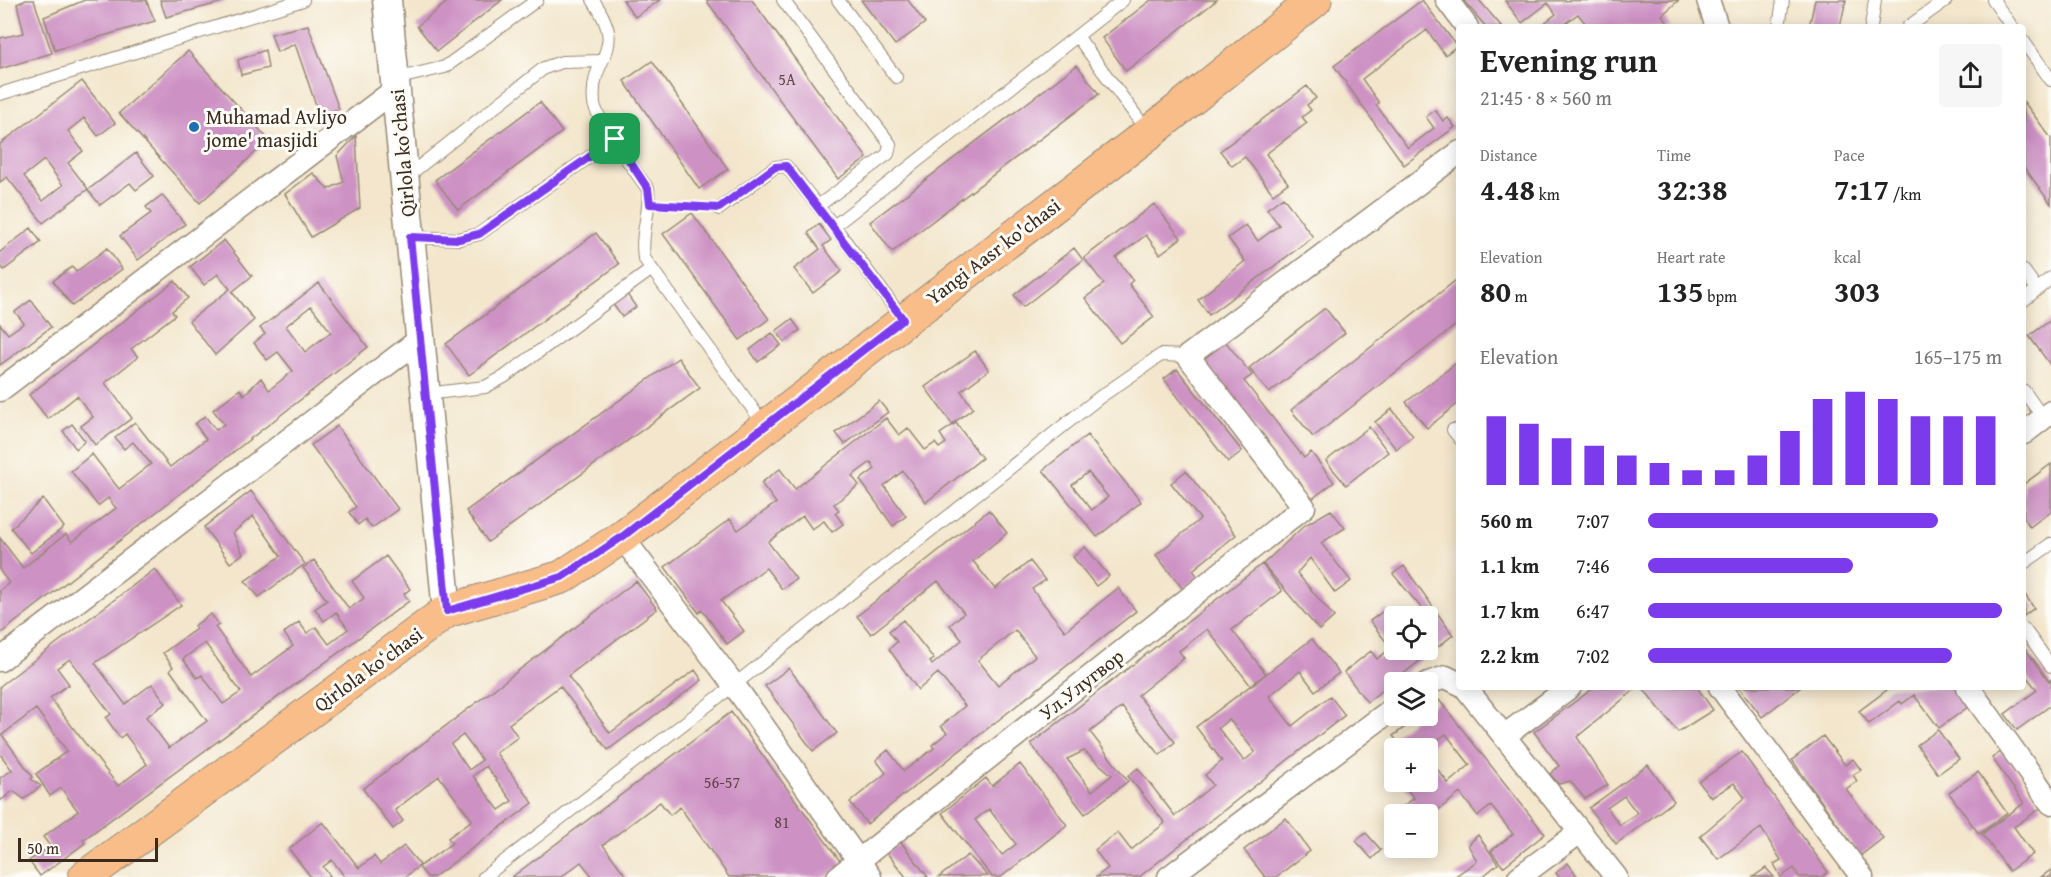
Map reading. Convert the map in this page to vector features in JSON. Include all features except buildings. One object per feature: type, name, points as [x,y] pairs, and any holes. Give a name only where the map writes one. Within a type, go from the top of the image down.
[{"type":"main road","name":"Yangi Aasr ko'chasi","points":[[447,611],[562,577],[622,537],[1149,132],[1316,0]]},
{"type":"main road","name":"Qirlola koʻchasi","points":[[85,877],[447,611]]},
{"type":"street","name":"Qirlola koʻchasi","points":[[387,0],[447,611]]},
{"type":"street","points":[[1447,0],[1465,24]]},
{"type":"street","points":[[1708,0],[1716,24]]},
{"type":"street","points":[[0,390],[395,84]]},
{"type":"street","points":[[1188,356],[1456,155]]},
{"type":"street","points":[[0,660],[419,340]]},
{"type":"street","name":"Ул.Улугвор","points":[[838,877],[864,869],[1304,507],[1188,356]]},
{"type":"street","points":[[2026,431],[2047,415]]},
{"type":"street","points":[[622,537],[734,685],[864,869]]},
{"type":"street","points":[[1438,679],[1446,677],[1456,682]]},
{"type":"street","points":[[1467,690],[1616,877]]},
{"type":"street","points":[[1504,736],[1566,690]]},
{"type":"street","points":[[1722,690],[1862,877]]},
{"type":"street","points":[[1970,690],[2051,803]]},
{"type":"street","points":[[1169,877],[1384,715]]},
{"type":"street","points":[[1520,877],[1580,832]]},
{"type":"lane","points":[[0,94],[303,0]]},
{"type":"lane","points":[[395,84],[445,67],[537,0]]},
{"type":"lane","points":[[593,0],[608,21],[610,44],[594,80],[594,106],[648,189],[650,204],[641,239],[644,258],[766,427]]},
{"type":"lane","points":[[783,0],[890,144],[888,154],[818,206]]},
{"type":"lane","points":[[838,0],[896,77]]},
{"type":"lane","points":[[834,226],[1123,0]]},
{"type":"lane","points":[[1779,24],[1783,0]]},
{"type":"lane","points":[[1871,24],[1875,0]]},
{"type":"lane","points":[[1912,24],[1946,0]]},
{"type":"lane","points":[[1993,0],[2010,24]]},
{"type":"lane","points":[[1077,36],[1149,132]]},
{"type":"lane","points":[[2026,45],[2051,80]]},
{"type":"lane","points":[[404,179],[544,68],[562,62],[602,61]]},
{"type":"lane","points":[[410,237],[459,239],[479,234],[615,139]]},
{"type":"lane","points":[[719,208],[775,167],[786,166],[903,319]]},
{"type":"lane","points":[[425,394],[485,387],[504,377],[652,269]]},
{"type":"lane","points":[[2026,274],[2037,289]]},
{"type":"lane","points":[[2026,298],[2051,278]]},
{"type":"lane","points":[[484,877],[734,685],[1100,397],[1161,354],[1188,356]]},
{"type":"lane","points":[[2026,393],[2047,415]]},
{"type":"lane","points":[[2026,562],[2051,544]]},
{"type":"lane","points":[[2026,632],[2051,666]]},
{"type":"path","points":[[650,204],[719,208]]},
{"type":"place","name":"Muhamad Avliyo jome' masjidi","points":[[194,127]]},
{"type":"route","points":[[615,139],[648,189],[650,204],[719,208],[775,167],[786,166],[903,319],[622,537],[562,577],[447,611],[410,237],[459,239],[479,234],[615,139]]}]
